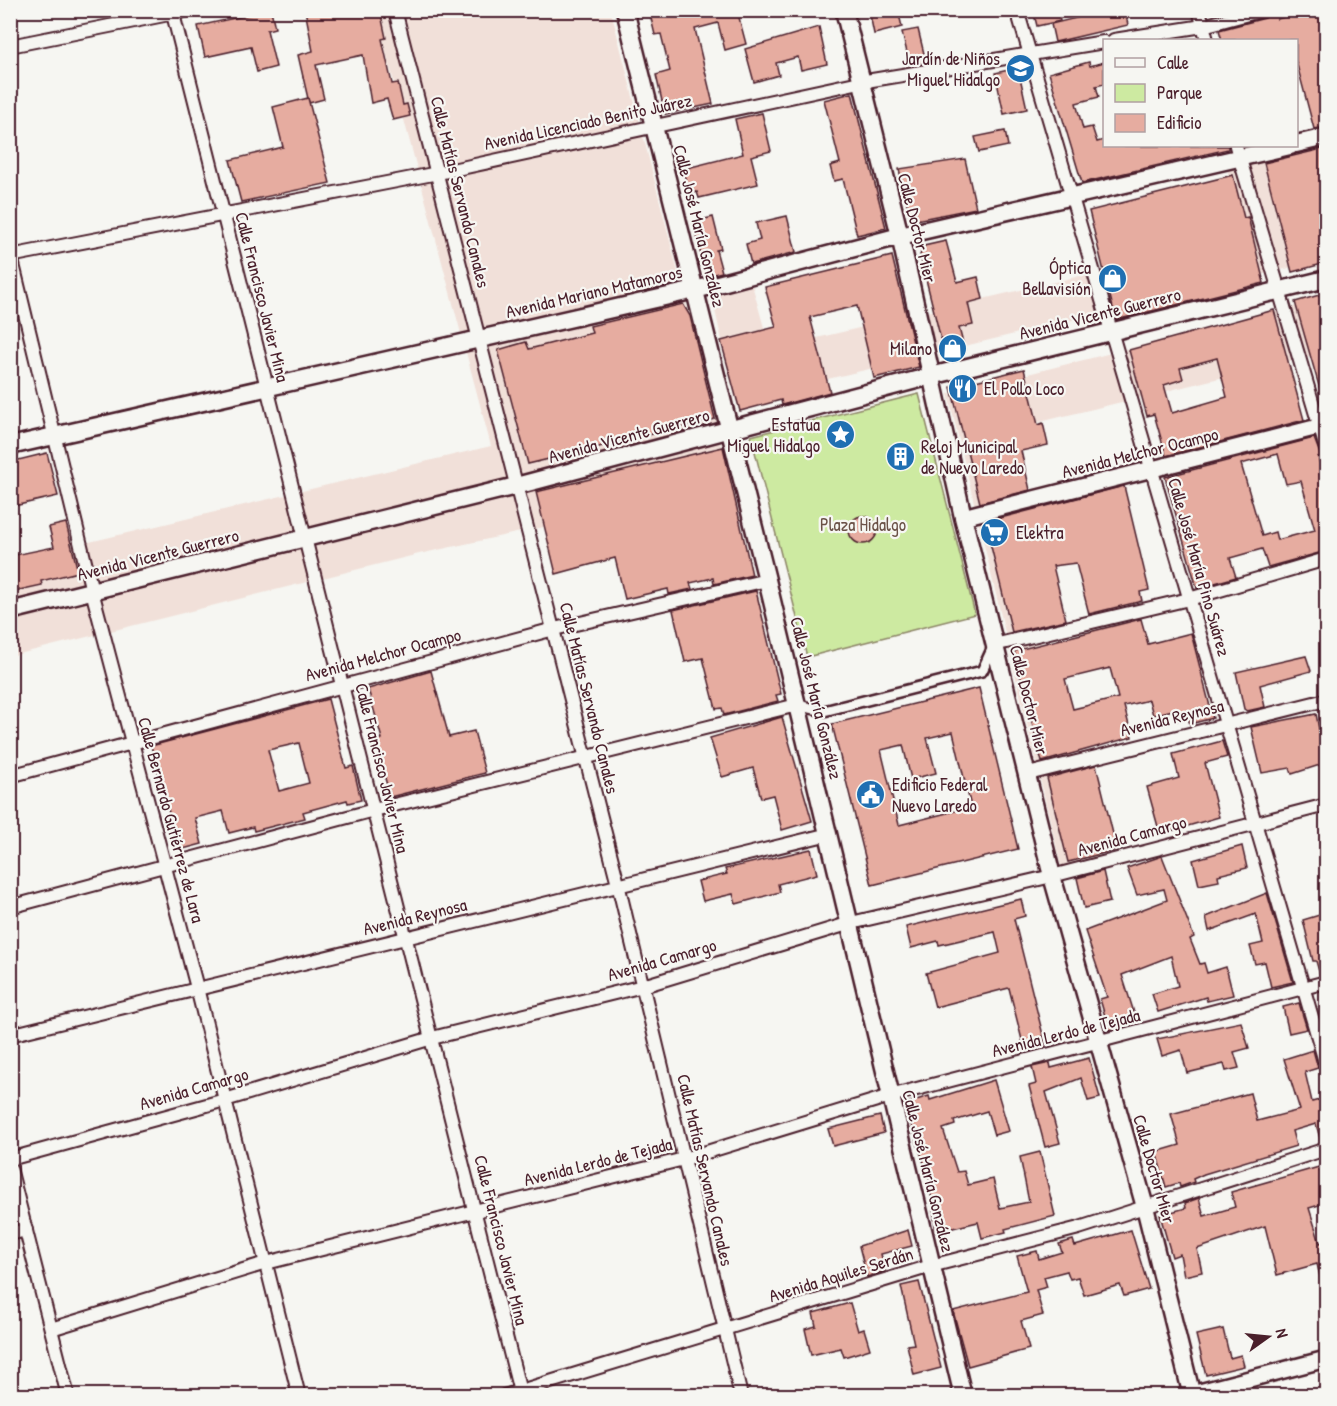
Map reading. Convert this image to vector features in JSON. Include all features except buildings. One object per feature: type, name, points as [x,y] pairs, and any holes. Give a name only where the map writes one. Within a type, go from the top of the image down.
[{"type":"main road","name":"Calle José María González","points":[[625,10],[798,705],[963,1395]]},
{"type":"main road","name":"Calle Doctor Mier","points":[[844,10],[900,236],[994,645],[1097,1044],[1145,1207],[1190,1395]]},
{"type":"main road","points":[[1298,144],[1326,137]]},
{"type":"main road","name":"Avenida Mariano Matamoros","points":[[10,446],[695,290],[900,236],[1071,196],[1238,151],[1280,147]]},
{"type":"main road","name":"Avenida Vicente Guerrero","points":[[10,611],[516,486],[931,376],[1326,279]]},
{"type":"street","points":[[10,45],[189,10]]},
{"type":"street","name":"Calle Matías Servando Canales","points":[[394,10],[438,173],[618,884],[741,1395]]},
{"type":"street","name":"Calle José María Pino Suárez","points":[[1017,10],[1326,1065]]},
{"type":"street","points":[[1199,10],[1208,39]]},
{"type":"street","points":[[1120,39],[1203,26],[1263,10]]},
{"type":"street","name":"Calle Francisco Javier Mina","points":[[172,12],[407,937],[520,1393]]},
{"type":"street","name":"Avenida Licenciado Benito Juárez","points":[[11,255],[438,173],[860,82],[1103,42]]},
{"type":"street","points":[[1238,151],[1323,426],[1326,448]]},
{"type":"street","name":"Calle Bernardo Gutiérrez de Lara","points":[[11,255],[92,591],[197,988],[299,1395]]},
{"type":"street","name":"Avenida Melchor Ocampo","points":[[963,517],[1323,426]]},
{"type":"street","points":[[10,907],[374,810],[798,705],[824,711],[982,670],[994,645],[1189,599],[1326,559]]},
{"type":"street","name":"Avenida Melchor Ocampo","points":[[10,776],[133,745],[554,629],[767,580]]},
{"type":"street","name":"Avenida Reynosa","points":[[1028,774],[1326,700]]},
{"type":"street","name":"Avenida Camargo","points":[[10,1159],[225,1100],[432,1038],[643,986],[851,923],[1052,876],[1326,805]]},
{"type":"street","name":"Avenida Reynosa","points":[[10,1035],[829,834]]},
{"type":"street","name":"Avenida Lerdo de Tejada","points":[[51,1329],[266,1263],[684,1159],[890,1096],[1097,1044],[1326,982]]},
{"type":"street","name":"Avenida Aquiles Serdán","points":[[504,1395],[520,1393],[931,1266],[1079,1227],[1326,1149]]},
{"type":"street","points":[[10,1168],[68,1395]]},
{"type":"street","points":[[10,1234],[26,1230]]},
{"type":"street","points":[[1190,1395],[1326,1359]]},
{"type":"shaded area","points":[[375,11],[611,11],[717,424],[729,487],[419,554],[11,656],[10,561],[491,446]]},
{"type":"shaded area","points":[[1326,143],[1326,259],[736,401],[710,289],[751,281],[770,349],[1241,238],[1227,167]]},
{"type":"shaded area","points":[[1326,299],[1326,352],[987,435],[1098,859],[1062,870],[948,394]]},
{"type":"green space","name":"Plaza Hidalgo","points":[[919,394],[975,614],[807,657],[751,436]]},
{"type":"place","name":"Jardín de Niños Miguel Hidalgo","points":[[1021,69]]},
{"type":"place","name":"Óptica Bellavisión","points":[[1112,278]]},
{"type":"place","name":"Milano","points":[[953,349]]},
{"type":"place","name":"El Pollo Loco","points":[[963,389]]},
{"type":"place","name":"Estatua Miguel Hidalgo","points":[[841,435]]},
{"type":"place","name":"Reloj Municipal de Nuevo Laredo","points":[[900,457]]},
{"type":"place","name":"Elektra","points":[[995,533]]},
{"type":"place","name":"Edificio Federal Nuevo Laredo","points":[[871,795]]}]
